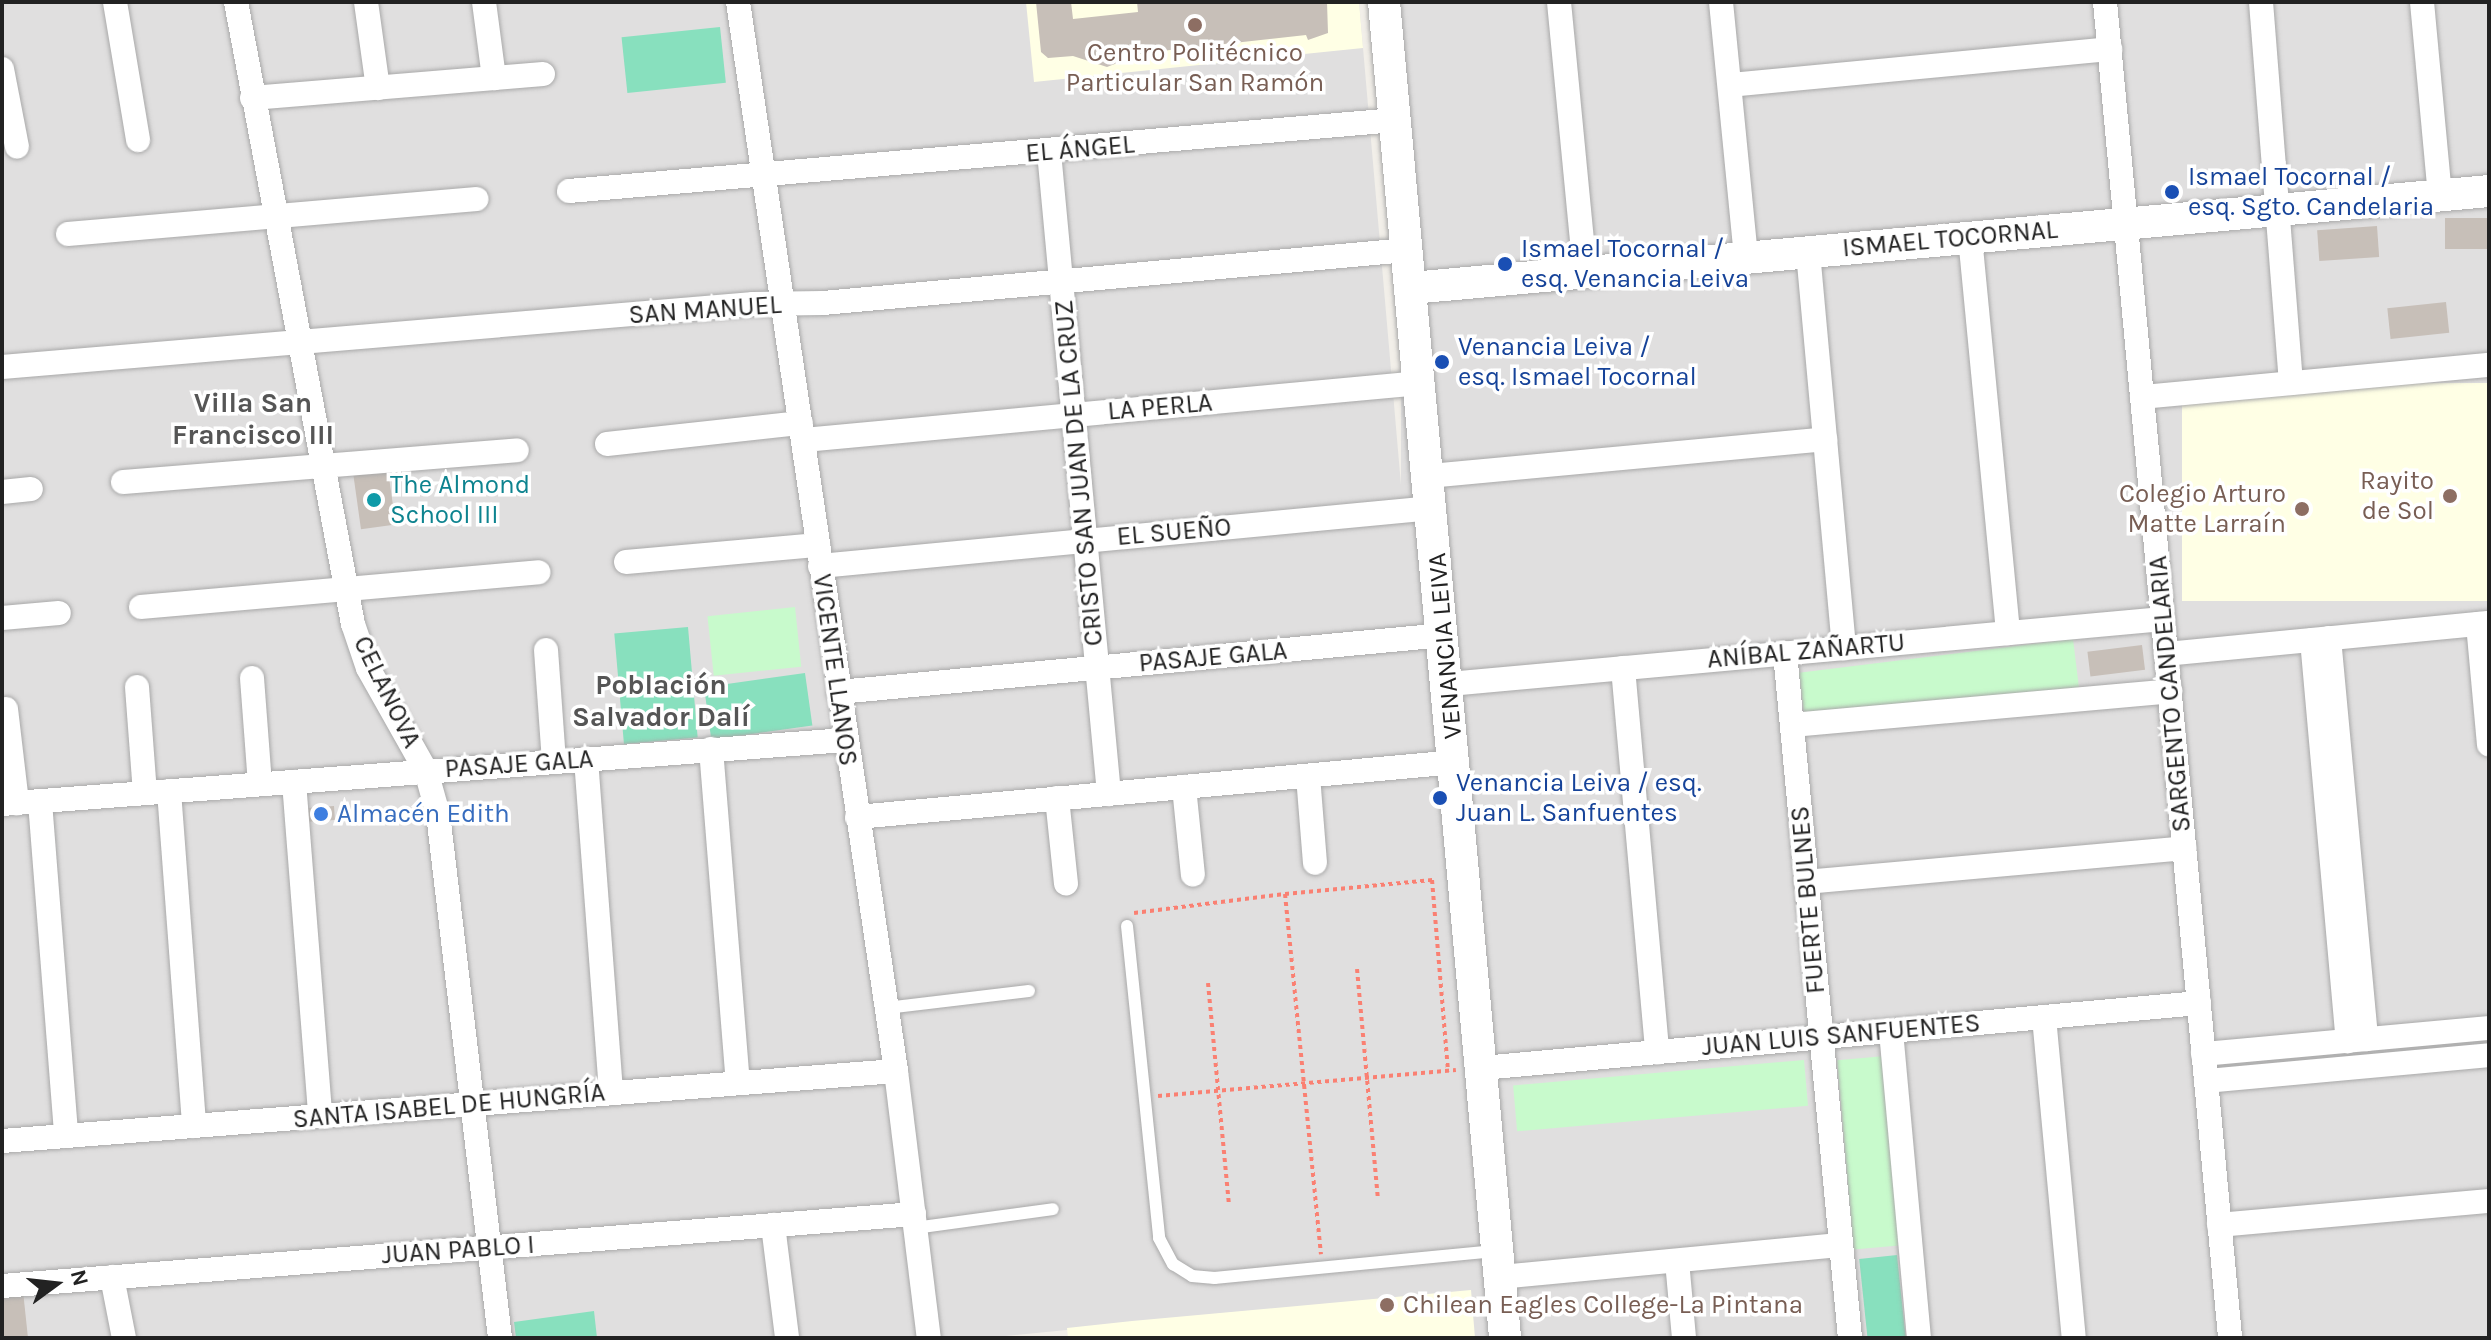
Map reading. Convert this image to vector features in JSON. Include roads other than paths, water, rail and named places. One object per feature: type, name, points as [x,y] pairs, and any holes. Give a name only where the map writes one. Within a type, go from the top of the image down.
[{"type":"street","points":[[115,2],[138,140]]},
{"type":"street","name":"CELANOVA","points":[[236,2],[319,464],[346,592],[362,654],[426,771],[438,814],[500,1338]]},
{"type":"street","points":[[366,2],[378,88]]},
{"type":"street","points":[[484,2],[494,78]]},
{"type":"street","name":"VICENTE LLANOS","points":[[738,2],[896,1071],[929,1338]]},
{"type":"street","name":"VENANCIA LEIVA","points":[[1384,2],[1449,684],[1505,1338]]},
{"type":"street","points":[[1559,2],[1585,272]]},
{"type":"street","points":[[1721,2],[1746,258]]},
{"type":"street","name":"SARGENTO CANDELARIA","points":[[2105,2],[2230,1338]]},
{"type":"street","points":[[2261,2],[2291,383]]},
{"type":"street","points":[[2422,2],[2440,196]]},
{"type":"street","points":[[1730,85],[2110,49]]},
{"type":"street","points":[[2,69],[17,147]]},
{"type":"street","points":[[252,98],[543,74]]},
{"type":"street","name":"EL ÁNGEL","points":[[569,191],[1395,120]]},
{"type":"street","name":"CRISTO SAN JUAN DE LA CRUZ","points":[[1049,152],[1109,794]]},
{"type":"street","name":"ISMAEL TOCORNAL","points":[[1411,288],[2489,191]]},
{"type":"street","points":[[68,234],[477,199]]},
{"type":"street","points":[[1970,237],[2008,633]]},
{"type":"street","name":"SAN MANUEL","points":[[2,367],[1408,250]]},
{"type":"street","points":[[1808,252],[1844,648]]},
{"type":"street","points":[[2142,397],[2489,365]]},
{"type":"street","name":"LA PERLA","points":[[607,444],[1074,415],[1420,383]]},
{"type":"street","points":[[1429,476],[1825,439]]},
{"type":"street","points":[[123,482],[517,450]]},
{"type":"street","points":[[2,492],[31,489]]},
{"type":"street","name":"EL SUEÑO","points":[[626,562],[819,556],[1085,541],[1432,508]]},
{"type":"street","points":[[141,607],[346,592],[538,572]]},
{"type":"street","points":[[2,618],[59,613]]},
{"type":"street","name":"ANÍBAL ZAÑARTU","points":[[1449,684],[2163,619]]},
{"type":"street","points":[[2166,654],[2483,624],[2489,744]]},
{"type":"street","name":"PASAJE GALA","points":[[839,692],[1444,635]]},
{"type":"street","points":[[2320,639],[2357,1040]]},
{"type":"street","points":[[546,650],[554,761]]},
{"type":"street","name":"FUERTE BULNES","points":[[1785,653],[1850,1338]]},
{"type":"street","points":[[1623,668],[1657,1052]]},
{"type":"street","points":[[252,678],[260,784]]},
{"type":"street","points":[[137,687],[157,792],[194,1126]]},
{"type":"street","points":[[1792,725],[2170,691]]},
{"type":"street","points":[[6,709],[66,1136]]},
{"type":"street","name":"PASAJE GALA","points":[[20,803],[845,740]]},
{"type":"street","points":[[711,749],[738,1083]]},
{"type":"street","points":[[586,759],[611,1093]]},
{"type":"street","points":[[857,817],[1456,762]]},
{"type":"street","points":[[1308,776],[1315,863]]},
{"type":"street","points":[[294,782],[320,1116]]},
{"type":"street","points":[[1184,787],[1193,875]]},
{"type":"street","points":[[1057,798],[1066,884]]},
{"type":"street","points":[[1806,882],[2184,848]]},
{"type":"street","name":"JUAN LUIS SANFUENTES","points":[[1482,1068],[2199,1003]]},
{"type":"street","points":[[2044,1017],[2074,1338]]},
{"type":"street","points":[[2203,1054],[2489,1028]]},
{"type":"street","points":[[1891,1031],[1919,1338]]},
{"type":"street","points":[[2206,1081],[2489,1055]]},
{"type":"street","name":"SANTA ISABEL DE HUNGRÍA","points":[[2,1141],[896,1071]]},
{"type":"street","points":[[2219,1225],[2489,1201]]},
{"type":"street","name":"JUAN PABLO I","points":[[2,1286],[773,1225],[914,1221]]},
{"type":"street","points":[[773,1225],[787,1338]]},
{"type":"street","points":[[1499,1264],[1677,1261],[1841,1245]]},
{"type":"street","points":[[1677,1261],[1684,1338]]},
{"type":"street","points":[[112,1277],[124,1338]]},
{"type":"lane","points":[[1127,926],[1159,1238],[1173,1264],[1203,1278],[1323,1268],[1499,1264]]},
{"type":"lane","points":[[886,1008],[1029,991]]},
{"type":"lane","points":[[914,1221],[1053,1209]]},
{"type":"place","name":"Centro Politécnico Particular San Ramón","points":[[1195,25]]},
{"type":"place","name":"Ismael Tocornal / esq. Sgto. Candelaria","points":[[2172,192]]},
{"type":"place","name":"Ismael Tocornal / esq. Venancia Leiva","points":[[1505,264]]},
{"type":"place","name":"Venancia Leiva / esq. Ismael Tocornal","points":[[1442,362]]},
{"type":"place","name":"Rayito de Sol","points":[[2450,496]]},
{"type":"place","name":"The Almond School III","points":[[374,500]]},
{"type":"place","name":"Colegio Arturo Matte Larraín","points":[[2302,509]]},
{"type":"place","name":"Venancia Leiva / esq. Juan L. Sanfuentes","points":[[1440,798]]},
{"type":"place","name":"Almacén Edith","points":[[321,814]]},
{"type":"place","name":"Chilean Eagles College-La Pintana","points":[[1387,1305]]},
{"type":"district","name":"Villa San Francisco III","points":[[253,419]]},
{"type":"district","name":"Población Salvador Dalí","points":[[661,701]]}]
